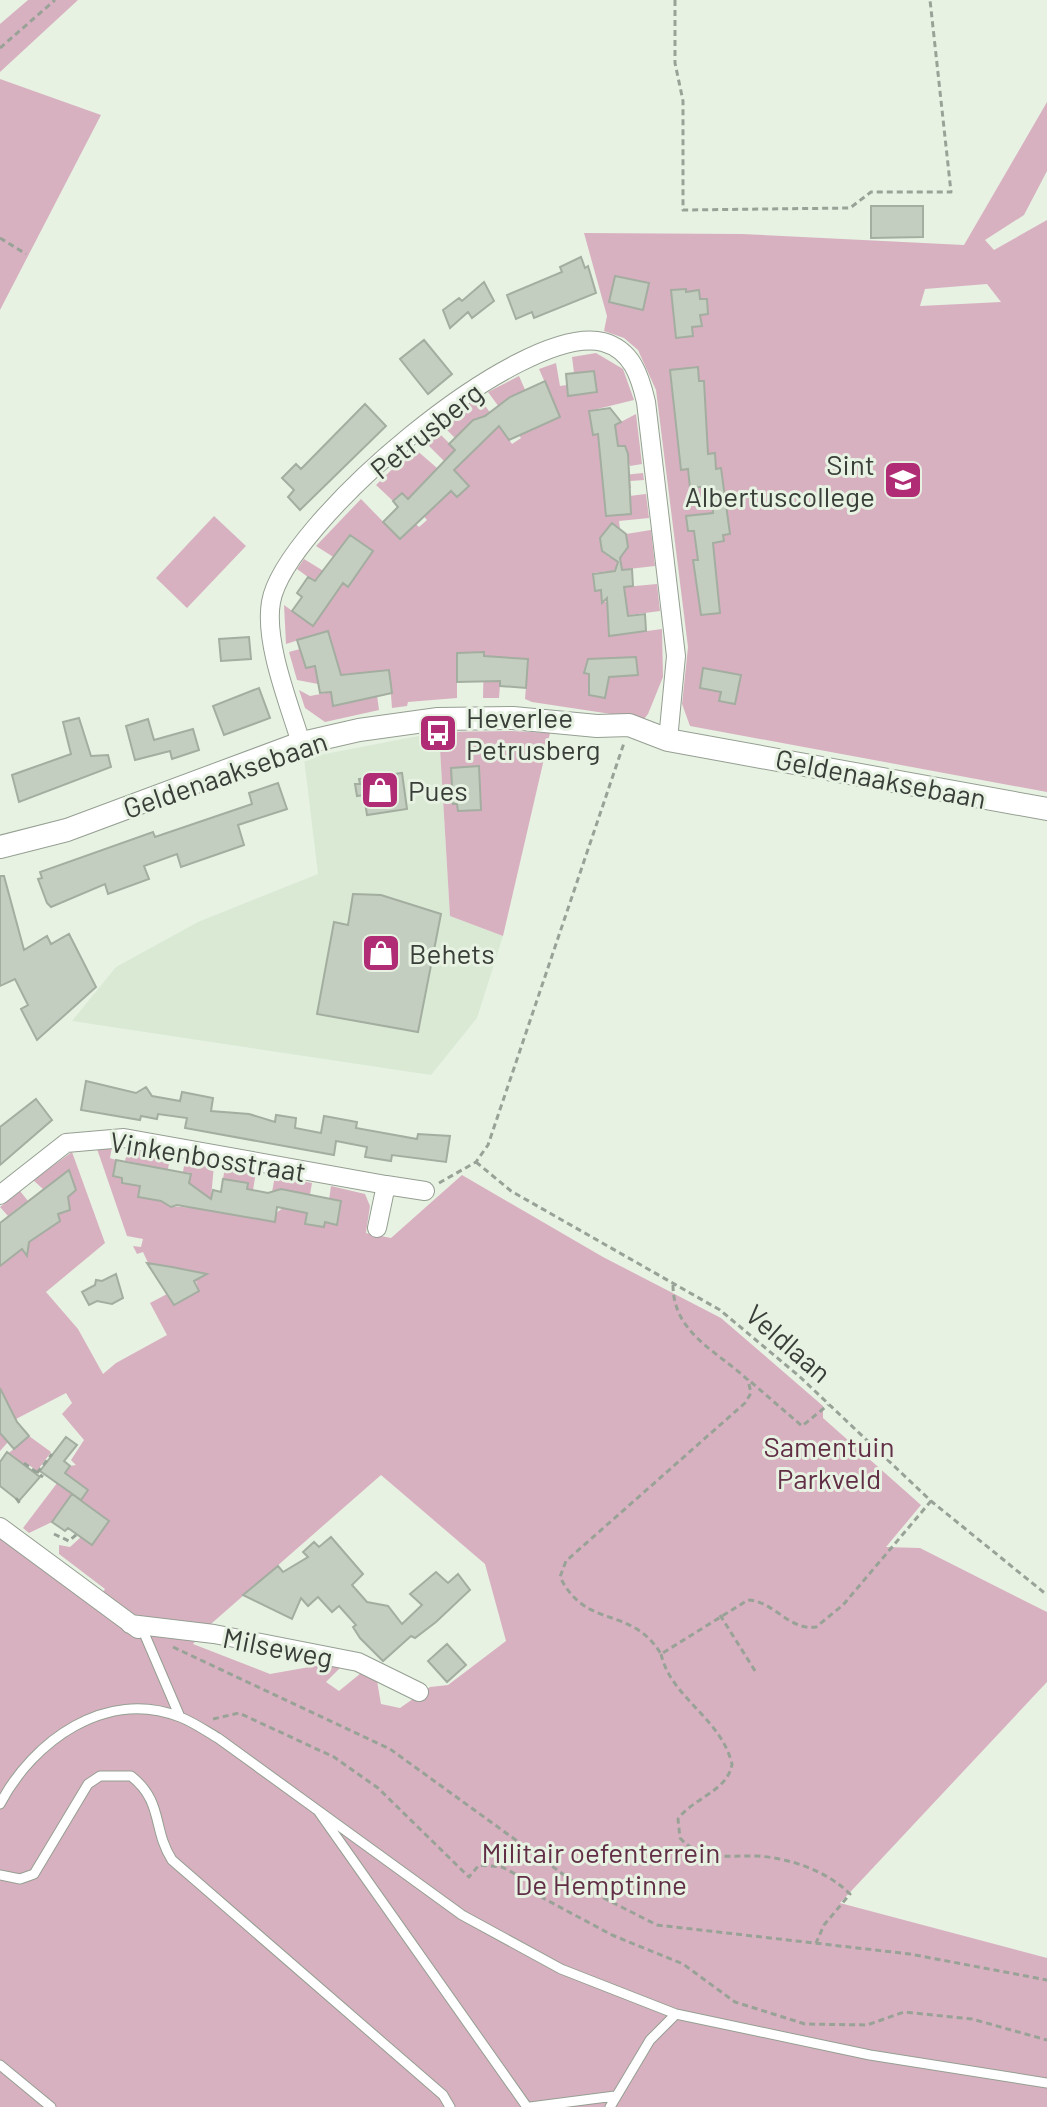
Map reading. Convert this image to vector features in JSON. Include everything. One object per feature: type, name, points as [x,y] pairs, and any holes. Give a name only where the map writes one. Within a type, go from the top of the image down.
[{"type":"street","name":"Petrusberg","points":[[301,743],[269,616],[275,585],[293,553],[409,437],[471,389],[547,352],[591,341],[623,352],[638,373],[646,402],[676,656],[668,740]]},
{"type":"street","name":"Geldenaaksebaan","points":[[0,847],[67,830],[301,743],[359,730],[438,719],[513,718],[597,726],[625,742],[668,740],[1047,809]]},
{"type":"street","name":"Vinkenbosstraat","points":[[0,1195],[66,1143],[124,1138],[425,1191]]},
{"type":"street","points":[[377,1228],[386,1185]]},
{"type":"street","name":"Milseweg","points":[[0,1527],[137,1629],[214,1634],[358,1662],[419,1692]]},
{"type":"lane","points":[[137,1629],[180,1717]]},
{"type":"lane","points":[[0,1804],[28,1759],[50,1739],[75,1725],[104,1714],[135,1709],[180,1717],[314,1806],[462,1915],[561,1969],[676,2014],[870,2055],[1047,2083]]},
{"type":"lane","points":[[0,1875],[20,1879],[34,1874],[88,1784],[100,1776],[131,1776],[153,1798],[160,1842],[172,1860],[443,2095],[450,2107]]},
{"type":"lane","points":[[314,1806],[529,2107],[615,2096]]},
{"type":"lane","points":[[610,2107],[650,2040],[676,2014]]},
{"type":"lane","points":[[0,2065],[31,2087],[51,2107]]},
{"type":"path","points":[[0,48],[55,0]]},
{"type":"path","points":[[675,0],[675,63],[683,101],[683,210],[850,208],[871,192],[951,192],[930,0]]},
{"type":"path","points":[[0,238],[26,254]]},
{"type":"path","points":[[425,1191],[476,1162],[488,1145],[620,748],[632,747]]},
{"type":"path","name":"Veldlaan","points":[[476,1162],[511,1191],[720,1310],[828,1404],[931,1501],[1047,1595]]},
{"type":"path","points":[[673,1285],[675,1311],[685,1328],[802,1426],[828,1404]]},
{"type":"path","points":[[748,1380],[751,1393],[745,1403],[572,1554],[560,1571],[561,1580],[578,1604],[592,1613],[635,1625],[661,1654],[669,1677],[706,1717],[732,1764],[719,1787],[690,1806],[678,1819],[680,1838],[699,1852],[713,1856],[775,1858],[833,1878],[850,1894],[824,1925],[816,1943]]},
{"type":"path","points":[[37,1473],[52,1454]]},
{"type":"path","points":[[24,1463],[43,1477]]},
{"type":"path","points":[[16,1498],[21,1505]]},
{"type":"path","points":[[661,1654],[743,1601],[753,1600],[800,1627],[825,1623],[931,1501]]},
{"type":"path","points":[[54,1534],[69,1541],[77,1534]]},
{"type":"path","points":[[720,1615],[757,1674]]},
{"type":"path","points":[[173,1647],[390,1749],[578,1885],[657,1925],[910,1954],[1047,1980]]},
{"type":"path","points":[[192,1724],[239,1713],[334,1757],[378,1788],[469,1877],[479,1865],[502,1867],[521,1877],[543,1898],[612,1935],[683,1964],[735,2002],[805,2024],[867,2025],[904,2012],[972,2019],[1047,2040]]},
{"type":"shaded area","points":[[439,732],[450,916],[503,936],[477,1018],[431,1075],[72,1021],[116,967],[198,922],[318,874],[304,758]]},
{"type":"green space","points":[[28,0],[78,0],[0,72],[0,24]]},
{"type":"green space","points":[[0,79],[101,115],[0,310]]},
{"type":"green space","name":"Sint Albertuscollege","points":[[1047,102],[1047,171],[1024,215],[985,240],[994,250],[1047,220],[1047,792],[690,726],[682,704],[688,647],[656,390],[638,350],[624,338],[604,331],[607,316],[584,233],[742,234],[964,245]],"holes":[[[987,284],[1001,302],[920,306],[925,289]]]},
{"type":"green space","points":[[596,353],[623,369],[634,400],[589,411],[593,434],[616,432],[615,425],[636,414],[642,464],[630,466],[624,446],[601,448],[604,477],[643,473],[644,480],[630,481],[631,488],[604,491],[606,516],[631,513],[629,496],[646,494],[649,518],[619,521],[620,529],[606,530],[600,538],[602,551],[609,557],[622,555],[628,547],[626,534],[651,530],[655,566],[593,573],[595,591],[601,590],[603,602],[625,599],[624,587],[657,584],[660,611],[615,617],[616,623],[608,624],[610,636],[662,629],[663,677],[644,719],[525,699],[528,659],[502,657],[499,698],[483,698],[484,653],[457,653],[457,698],[408,702],[407,706],[392,708],[389,670],[377,695],[379,710],[325,722],[305,708],[299,690],[310,696],[331,692],[333,706],[358,701],[352,673],[318,679],[318,684],[297,680],[289,652],[300,649],[306,668],[327,662],[327,631],[286,644],[284,605],[313,626],[334,596],[297,569],[304,559],[348,586],[372,551],[351,535],[335,558],[316,546],[361,499],[400,539],[416,524],[419,527],[427,520],[402,493],[393,501],[376,485],[414,448],[437,468],[444,461],[423,440],[435,429],[465,459],[488,436],[455,438],[441,424],[479,397],[512,444],[521,438],[512,403],[509,398],[499,407],[488,392],[519,376],[541,426],[560,417],[539,369],[556,363],[560,386],[567,385],[569,396],[596,392],[594,371],[574,373],[572,357]]},
{"type":"green space","points":[[214,516],[246,546],[187,608],[156,578]]},
{"type":"green space","points":[[439,732],[550,733],[503,936],[450,916]]},
{"type":"green space","name":"Militair oefenterrein De Hemptinne","points":[[96,1146],[112,1147],[110,1158],[116,1160],[113,1176],[122,1178],[122,1183],[140,1186],[138,1197],[148,1198],[136,1163],[125,1161],[128,1149],[170,1157],[163,1200],[168,1206],[195,1208],[197,1190],[189,1184],[191,1173],[183,1172],[185,1160],[214,1165],[210,1209],[248,1183],[223,1179],[225,1167],[256,1172],[253,1190],[261,1192],[275,1221],[276,1213],[283,1208],[292,1210],[295,1192],[272,1192],[275,1176],[312,1183],[305,1224],[324,1227],[325,1222],[337,1224],[329,1200],[331,1186],[365,1194],[370,1206],[366,1233],[391,1238],[462,1175],[603,1257],[721,1318],[823,1406],[823,1418],[921,1505],[886,1547],[920,1548],[1047,1612],[1047,1682],[840,1903],[1047,1958],[1047,2107],[0,2107],[0,1527],[98,1599],[105,1589],[59,1554],[59,1545],[70,1547],[81,1537],[80,1501],[88,1490],[80,1484],[52,1522],[29,1533],[23,1528],[70,1466],[76,1465],[71,1460],[84,1440],[62,1414],[72,1403],[66,1393],[16,1419],[4,1397],[0,1399],[0,1223],[23,1250],[34,1235],[45,1232],[22,1205],[8,1216],[0,1207],[20,1191],[28,1201],[34,1196],[50,1216],[57,1211],[59,1214],[69,1210],[68,1197],[76,1190],[69,1171],[43,1189],[33,1180],[72,1152],[105,1243],[46,1292],[78,1329],[103,1374],[116,1363],[167,1335],[150,1303],[167,1294],[174,1305],[199,1291],[193,1271],[155,1264],[150,1267],[143,1252],[137,1254],[133,1246],[141,1247],[143,1239],[127,1236]],"holes":[[[381,1475],[485,1564],[506,1641],[448,1685],[430,1687],[400,1708],[381,1704],[376,1675],[361,1673],[339,1691],[326,1682],[343,1665],[332,1663],[270,1674],[193,1644],[204,1630]]]},
{"type":"green space","points":[[16,1419],[18,1423],[2,1435],[8,1442],[0,1451],[0,1427]]},
{"type":"green space","points":[[29,1436],[51,1452],[37,1471],[25,1462],[20,1468],[13,1463],[16,1458],[11,1454],[4,1457]]},
{"type":"building","points":[[871,206],[923,206],[923,237],[871,238]]},
{"type":"building","points":[[581,257],[585,268],[588,266],[596,293],[534,318],[532,312],[516,319],[507,295],[562,272],[560,267]]},
{"type":"building","points":[[615,276],[649,283],[643,310],[609,302]]},
{"type":"building","points":[[484,282],[494,301],[472,318],[468,312],[450,328],[443,310],[459,298],[462,301]]},
{"type":"building","points":[[686,289],[686,292],[699,290],[700,299],[707,299],[708,314],[700,315],[702,326],[692,327],[693,336],[676,338],[671,290]]},
{"type":"building","points":[[424,340],[452,374],[428,394],[400,359]]},
{"type":"building","points":[[698,367],[699,381],[704,381],[708,454],[715,453],[716,469],[721,468],[730,534],[723,535],[724,541],[713,543],[720,613],[701,615],[693,560],[698,560],[694,531],[688,531],[686,516],[713,513],[710,486],[690,488],[688,469],[681,470],[670,370]]},
{"type":"building","points":[[594,371],[597,392],[568,396],[566,374]]},
{"type":"building","points":[[545,381],[560,417],[509,440],[499,426],[454,470],[469,486],[457,497],[451,491],[400,539],[383,522],[398,507],[393,501],[402,493],[408,499],[455,450],[449,444],[473,420],[485,416],[510,397]]},
{"type":"building","points":[[365,404],[386,426],[300,510],[288,497],[294,490],[282,478],[296,464],[301,469]]},
{"type":"building","points":[[610,408],[621,422],[615,425],[618,446],[625,446],[628,454],[631,514],[606,516],[598,434],[593,435],[589,411]]},
{"type":"building","points":[[612,523],[626,534],[628,547],[620,558],[622,570],[632,569],[633,586],[624,587],[628,616],[645,614],[646,631],[609,636],[607,598],[602,603],[601,590],[595,591],[593,574],[615,571],[618,562],[602,551],[600,538]]},
{"type":"building","points":[[350,535],[373,551],[348,587],[343,583],[313,626],[292,611],[302,597],[297,593],[308,577],[315,581]]},
{"type":"building","points":[[328,631],[341,675],[389,670],[392,693],[333,706],[331,692],[320,693],[315,666],[306,668],[297,640]]},
{"type":"building","points":[[249,637],[251,659],[221,661],[219,639]]},
{"type":"building","points":[[484,652],[484,656],[528,659],[526,688],[500,686],[500,681],[457,682],[457,653]]},
{"type":"building","points":[[636,657],[638,675],[609,677],[605,698],[589,695],[589,674],[584,673],[588,659]]},
{"type":"building","points":[[703,668],[741,675],[735,704],[719,701],[721,692],[700,688]]},
{"type":"building","points":[[259,688],[270,718],[224,735],[213,706]]},
{"type":"building","points":[[79,718],[91,756],[108,755],[111,767],[19,802],[12,775],[71,754],[63,722]]},
{"type":"building","points":[[148,719],[154,740],[193,729],[199,750],[172,759],[170,751],[135,760],[126,726]]},
{"type":"building","points":[[479,766],[481,810],[458,811],[457,804],[453,804],[451,768]]},
{"type":"building","name":"Pues","points":[[402,773],[407,809],[367,815],[364,795],[357,796],[355,784],[360,784],[359,779]]},
{"type":"building","points":[[278,783],[287,809],[238,825],[244,845],[181,867],[177,854],[144,866],[149,879],[108,894],[105,884],[51,907],[47,903],[38,879],[42,878],[40,872],[153,832],[155,837],[252,804],[249,793]]},
{"type":"building","points":[[0,876],[4,876],[24,950],[47,936],[51,944],[69,934],[96,987],[37,1040],[21,1009],[28,1005],[15,979],[0,986]]},
{"type":"building","name":"Behets","points":[[353,894],[381,895],[441,914],[418,1032],[317,1014],[334,922],[348,925]]},
{"type":"building","points":[[86,1081],[136,1093],[146,1087],[152,1096],[180,1101],[182,1092],[213,1098],[211,1111],[249,1114],[275,1122],[276,1115],[296,1118],[295,1128],[321,1133],[324,1116],[357,1122],[356,1128],[417,1139],[418,1134],[450,1136],[446,1162],[392,1155],[391,1161],[365,1157],[367,1147],[336,1141],[334,1155],[185,1128],[187,1118],[158,1114],[157,1119],[141,1116],[140,1120],[81,1110]]},
{"type":"building","points":[[36,1099],[52,1120],[0,1165],[0,1127]]},
{"type":"building","points":[[116,1160],[191,1174],[189,1183],[211,1199],[213,1190],[221,1192],[223,1179],[248,1183],[247,1189],[268,1193],[281,1189],[341,1201],[337,1225],[325,1222],[324,1227],[305,1224],[307,1213],[277,1207],[275,1222],[177,1205],[171,1207],[161,1201],[138,1197],[140,1186],[122,1183],[122,1178],[113,1176]]},
{"type":"building","points":[[69,1170],[76,1190],[68,1197],[70,1210],[58,1214],[60,1221],[29,1242],[27,1256],[22,1249],[0,1266],[0,1223]]},
{"type":"building","points":[[147,1263],[207,1274],[194,1281],[199,1291],[174,1305]]},
{"type":"building","points":[[116,1274],[123,1298],[112,1304],[97,1301],[89,1305],[82,1292],[95,1285],[96,1280],[102,1281]]},
{"type":"building","points":[[0,1388],[17,1422],[29,1436],[14,1449],[0,1433]]},
{"type":"building","points":[[66,1437],[77,1445],[64,1461],[70,1466],[65,1473],[88,1490],[81,1500],[40,1471]]},
{"type":"building","points":[[7,1452],[40,1477],[19,1501],[0,1486],[0,1462]]},
{"type":"building","points":[[72,1494],[109,1521],[92,1545],[68,1528],[65,1531],[52,1522]]},
{"type":"building","points":[[331,1537],[363,1574],[352,1585],[367,1602],[388,1606],[402,1624],[422,1605],[410,1594],[436,1572],[448,1583],[458,1574],[470,1590],[436,1622],[415,1638],[411,1636],[383,1661],[360,1638],[353,1627],[356,1625],[339,1606],[332,1612],[318,1597],[308,1606],[301,1598],[292,1619],[243,1595],[278,1566],[283,1572],[308,1557],[303,1552],[314,1542],[319,1547]]},
{"type":"building","points":[[447,1644],[466,1665],[447,1682],[428,1661]]},
{"type":"place","name":"Sint Albertuscollege","points":[[903,480]]},
{"type":"place","name":"Heverlee Petrusberg","points":[[438,733]]},
{"type":"place","name":"Pues","points":[[380,790]]},
{"type":"place","name":"Behets","points":[[381,953]]},
{"type":"park label","name":"Samentuin Parkveld","points":[[829,1462]]}]
